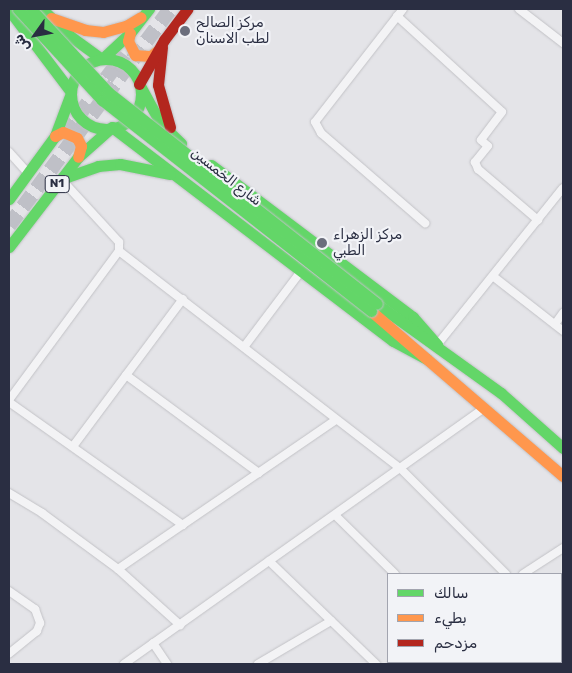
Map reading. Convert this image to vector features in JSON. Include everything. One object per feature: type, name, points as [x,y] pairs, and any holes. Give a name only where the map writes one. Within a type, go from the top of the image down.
[{"type":"main road","name":"شارع الخمسين","points":[[18,9],[102,100],[374,307],[437,345],[501,394],[563,448]]},
{"type":"main road","name":"شارع الخمسين","points":[[30,9],[108,92],[374,307],[427,359],[563,476]]},
{"type":"main road","points":[[42,9],[102,59],[126,65],[139,84],[140,99],[136,111],[128,121],[112,127],[97,127],[86,122],[74,107],[72,92],[79,71],[102,59],[130,33],[147,11]]},
{"type":"main road","points":[[139,84],[164,40],[187,9]]},
{"type":"main road","points":[[9,10],[72,92]]},
{"type":"main road","points":[[51,18],[85,30],[103,32],[126,26],[147,11]]},
{"type":"main road","points":[[28,34],[40,32],[51,18]]},
{"type":"main road","points":[[130,33],[128,41],[135,55],[151,56],[157,51]]},
{"type":"main road","points":[[161,165],[162,148],[178,141],[167,121],[158,85],[164,40]]},
{"type":"main road","name":"شارع الخمسين","points":[[139,84],[154,114],[178,141],[412,317],[437,345]]},
{"type":"main road","name":"N1","points":[[9,199],[55,136],[72,92]]},
{"type":"main road","name":"شارع الخمسين","points":[[112,127],[393,341],[427,359]]},
{"type":"main road","name":"N1","points":[[9,247],[78,157],[112,127]]},
{"type":"main road","points":[[55,136],[62,132],[78,138],[81,146],[78,157]]},
{"type":"main road","points":[[61,179],[98,166],[120,164],[173,175]]},
{"type":"street","points":[[403,9],[315,122],[321,134],[425,223]]},
{"type":"street","points":[[520,9],[563,43]]},
{"type":"street","points":[[397,16],[502,112],[481,140],[488,146],[475,162],[478,169],[538,220]]},
{"type":"street","points":[[9,152],[28,174]]},
{"type":"street","points":[[61,179],[119,242],[119,251],[9,401],[74,445],[183,525]]},
{"type":"street","points":[[437,345],[494,277],[563,188]]},
{"type":"street","points":[[119,251],[400,468],[505,573]]},
{"type":"street","points":[[244,347],[301,271]]},
{"type":"street","points":[[494,277],[563,331]]},
{"type":"street","points":[[74,445],[183,299]]},
{"type":"street","points":[[554,324],[563,313]]},
{"type":"street","points":[[126,375],[258,474]]},
{"type":"street","points":[[124,664],[484,408]]},
{"type":"street","points":[[118,569],[336,420]]},
{"type":"street","points":[[9,493],[42,513],[118,569],[180,624]]},
{"type":"street","points":[[335,515],[394,573]]},
{"type":"street","points":[[525,573],[563,548]]},
{"type":"street","points":[[269,561],[376,664]]},
{"type":"street","points":[[9,591],[35,609],[40,623],[37,631],[9,654]]},
{"type":"street","points":[[258,664],[270,661],[331,621]]},
{"type":"street","points":[[153,644],[167,664]]},
{"type":"tunnel","points":[[9,225],[170,9]]},
{"type":"tunnel","points":[[65,133],[124,54]]},
{"type":"traffic: fast","points":[[18,9],[102,100],[371,311]]},
{"type":"traffic: fast","points":[[31,9],[108,92],[377,304]]},
{"type":"traffic: fast","points":[[42,9],[70,36],[102,59]]},
{"type":"traffic: fast","points":[[102,59],[130,33],[149,9]]},
{"type":"traffic: fast","points":[[9,10],[71,92]]},
{"type":"traffic: fast","points":[[106,59],[125,65],[135,75],[141,94],[135,113],[125,123],[106,129],[87,123],[77,113],[71,94],[77,75],[87,65],[106,59]]},
{"type":"traffic: fast","points":[[139,84],[161,124],[181,143]]},
{"type":"traffic: fast","points":[[9,199],[55,136],[71,93]]},
{"type":"traffic: fast","points":[[112,127],[393,341],[427,359]]},
{"type":"traffic: fast","points":[[9,247],[78,157],[112,127]]},
{"type":"traffic: fast","points":[[61,179],[98,166],[120,164],[170,174]]},
{"type":"traffic: fast","points":[[211,165],[413,317],[437,345]]},
{"type":"traffic: fast","points":[[377,304],[501,393],[563,448]]},
{"type":"traffic: slow","points":[[51,18],[85,30],[103,32],[126,26],[141,17]]},
{"type":"traffic: slow","points":[[130,33],[128,41],[135,55],[151,56],[157,51]]},
{"type":"traffic: slow","points":[[55,136],[63,132],[77,138],[81,146],[78,157]]},
{"type":"traffic: slow","points":[[371,311],[563,476]]},
{"type":"traffic: jam","points":[[139,84],[164,40],[187,9]]},
{"type":"traffic: jam","points":[[162,47],[158,85],[170,127]]},
{"type":"place","name":"مركز الصالح لطب الاسنان","points":[[185,31]]},
{"type":"place","name":"مركز الزهراء الطبي","points":[[322,243]]}]
